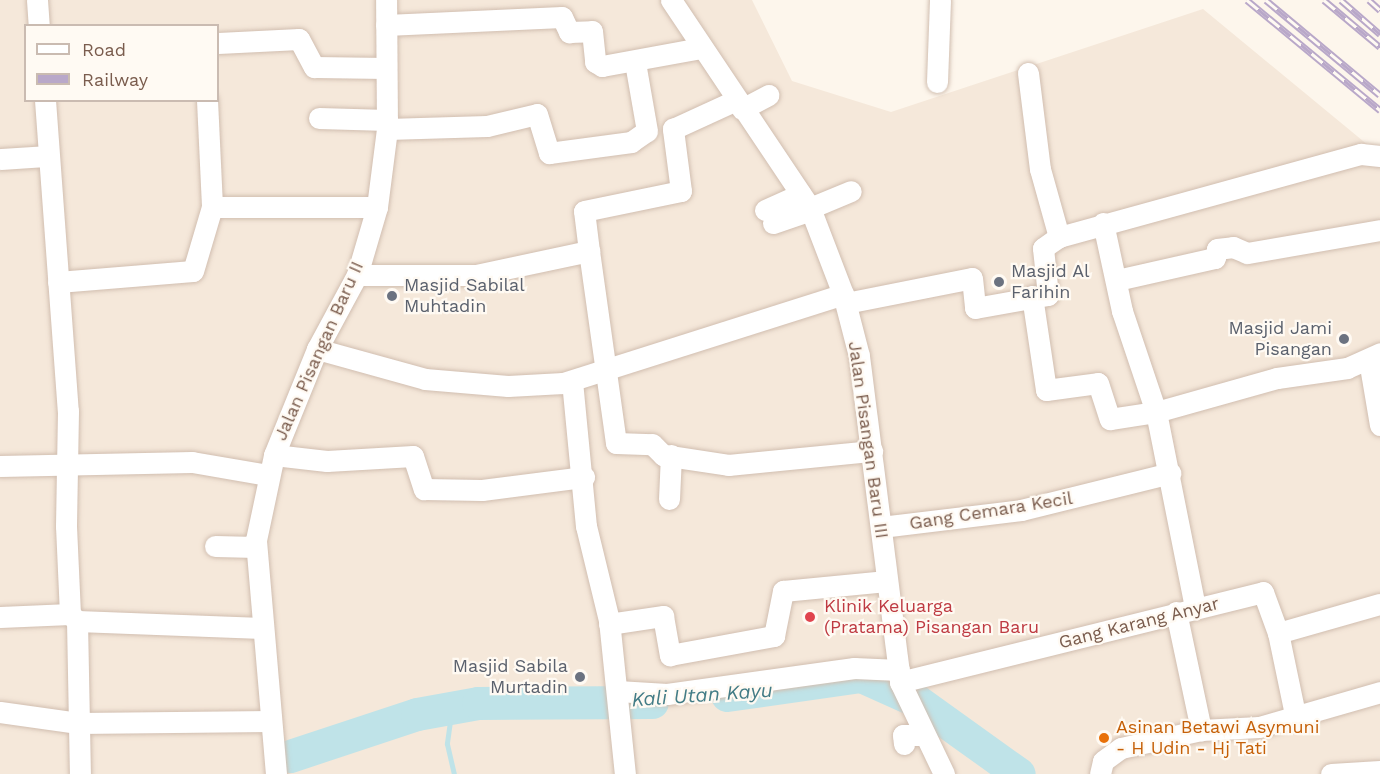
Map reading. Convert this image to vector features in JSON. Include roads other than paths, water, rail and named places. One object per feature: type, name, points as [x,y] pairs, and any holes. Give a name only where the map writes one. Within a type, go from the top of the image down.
[{"type":"street","points":[[37,0],[39,24]]},
{"type":"street","name":"Jalan Pisangan Baru II","points":[[276,774],[256,547],[267,475],[274,455],[317,349],[357,275],[376,207],[387,125],[386,0]]},
{"type":"street","name":"Jalan Pisangan Baru III","points":[[671,0],[807,204],[844,299],[872,451],[901,684],[944,774]]},
{"type":"street","points":[[937,82],[940,0]]},
{"type":"street","points":[[386,25],[562,17],[569,32],[592,31],[598,65],[635,62],[701,48]]},
{"type":"street","points":[[219,43],[298,39],[314,67],[386,68]]},
{"type":"street","points":[[319,118],[387,125],[487,126],[537,114],[549,153],[631,142],[647,131],[635,62]]},
{"type":"street","points":[[1028,73],[1040,169],[1059,237]]},
{"type":"street","points":[[768,95],[672,129],[681,191],[584,212],[609,371],[616,443],[652,444],[660,454],[728,465],[872,451]]},
{"type":"street","points":[[45,102],[46,156],[58,282],[80,774]]},
{"type":"street","points":[[58,282],[193,271],[212,207],[207,102]]},
{"type":"street","points":[[317,349],[425,379],[508,386],[572,381],[844,299],[972,278],[975,308],[1051,292],[1043,248],[1059,237],[1103,223],[1361,154],[1380,156]]},
{"type":"street","points":[[0,159],[46,156]]},
{"type":"street","points":[[769,216],[851,191]]},
{"type":"street","points":[[212,207],[376,207]]},
{"type":"street","points":[[1103,223],[1117,280],[1156,412],[1170,473],[1201,730]]},
{"type":"street","points":[[1117,280],[1215,258],[1217,249],[1233,247],[1247,253],[1380,230]]},
{"type":"street","points":[[357,275],[476,275],[589,251]]},
{"type":"street","points":[[1032,296],[1046,390],[1098,383],[1110,419],[1156,412],[1374,356],[1380,425]]},
{"type":"street","points":[[572,381],[584,477],[586,526],[609,624],[625,774]]},
{"type":"street","points":[[274,455],[327,461],[413,456],[424,489],[482,490],[584,477]]},
{"type":"street","points":[[669,499],[671,455]]},
{"type":"street","points":[[0,466],[192,462],[267,475]]},
{"type":"street","name":"Gang Cemara Kecil","points":[[881,527],[1021,510],[1170,473]]},
{"type":"street","points":[[215,546],[256,547]]},
{"type":"street","points":[[609,624],[663,616],[670,655],[774,636],[783,591],[887,581]]},
{"type":"street","name":"Gang Karang Anyar","points":[[618,697],[677,693],[854,668],[901,684],[1186,610],[1267,593],[1278,633]]},
{"type":"street","points":[[1296,719],[1278,633],[1380,604]]},
{"type":"street","points":[[0,617],[74,617],[262,628]]},
{"type":"street","points":[[1100,774],[1103,761],[1121,748],[1201,730],[1296,719],[1380,692]]},
{"type":"street","points":[[0,712],[78,723],[271,721]]},
{"type":"street","points":[[904,744],[903,735],[924,735]]},
{"type":"street","points":[[1331,774],[1380,771]]},
{"type":"waterway","name":"Kali Utan Kayu","points":[[727,695],[861,676],[917,701],[1019,774]]},
{"type":"waterway","name":"Kali Utan Kayu","points":[[290,756],[417,714],[478,703],[652,702]]},
{"type":"waterway","points":[[452,707],[447,744],[454,774]]},
{"type":"railway","points":[[1247,0],[1380,110]]},
{"type":"railway","points":[[1266,0],[1380,95]]},
{"type":"railway","points":[[1324,0],[1380,47]]},
{"type":"railway","points":[[1341,0],[1380,34]]},
{"type":"railway","points":[[1369,0],[1380,10]]},
{"type":"place","name":"Masjid Al Farihin","points":[[999,282]]},
{"type":"place","name":"Masjid Sabilal Muhtadin","points":[[392,296]]},
{"type":"place","name":"Masjid Jami Pisangan","points":[[1344,339]]},
{"type":"place","name":"Klinik Keluarga (Pratama) Pisangan Baru","points":[[810,617]]},
{"type":"place","name":"Masjid Sabila Murtadin","points":[[580,677]]},
{"type":"place","name":"Asinan Betawi Asymuni - H Udin - Hj Tati","points":[[1104,738]]}]
